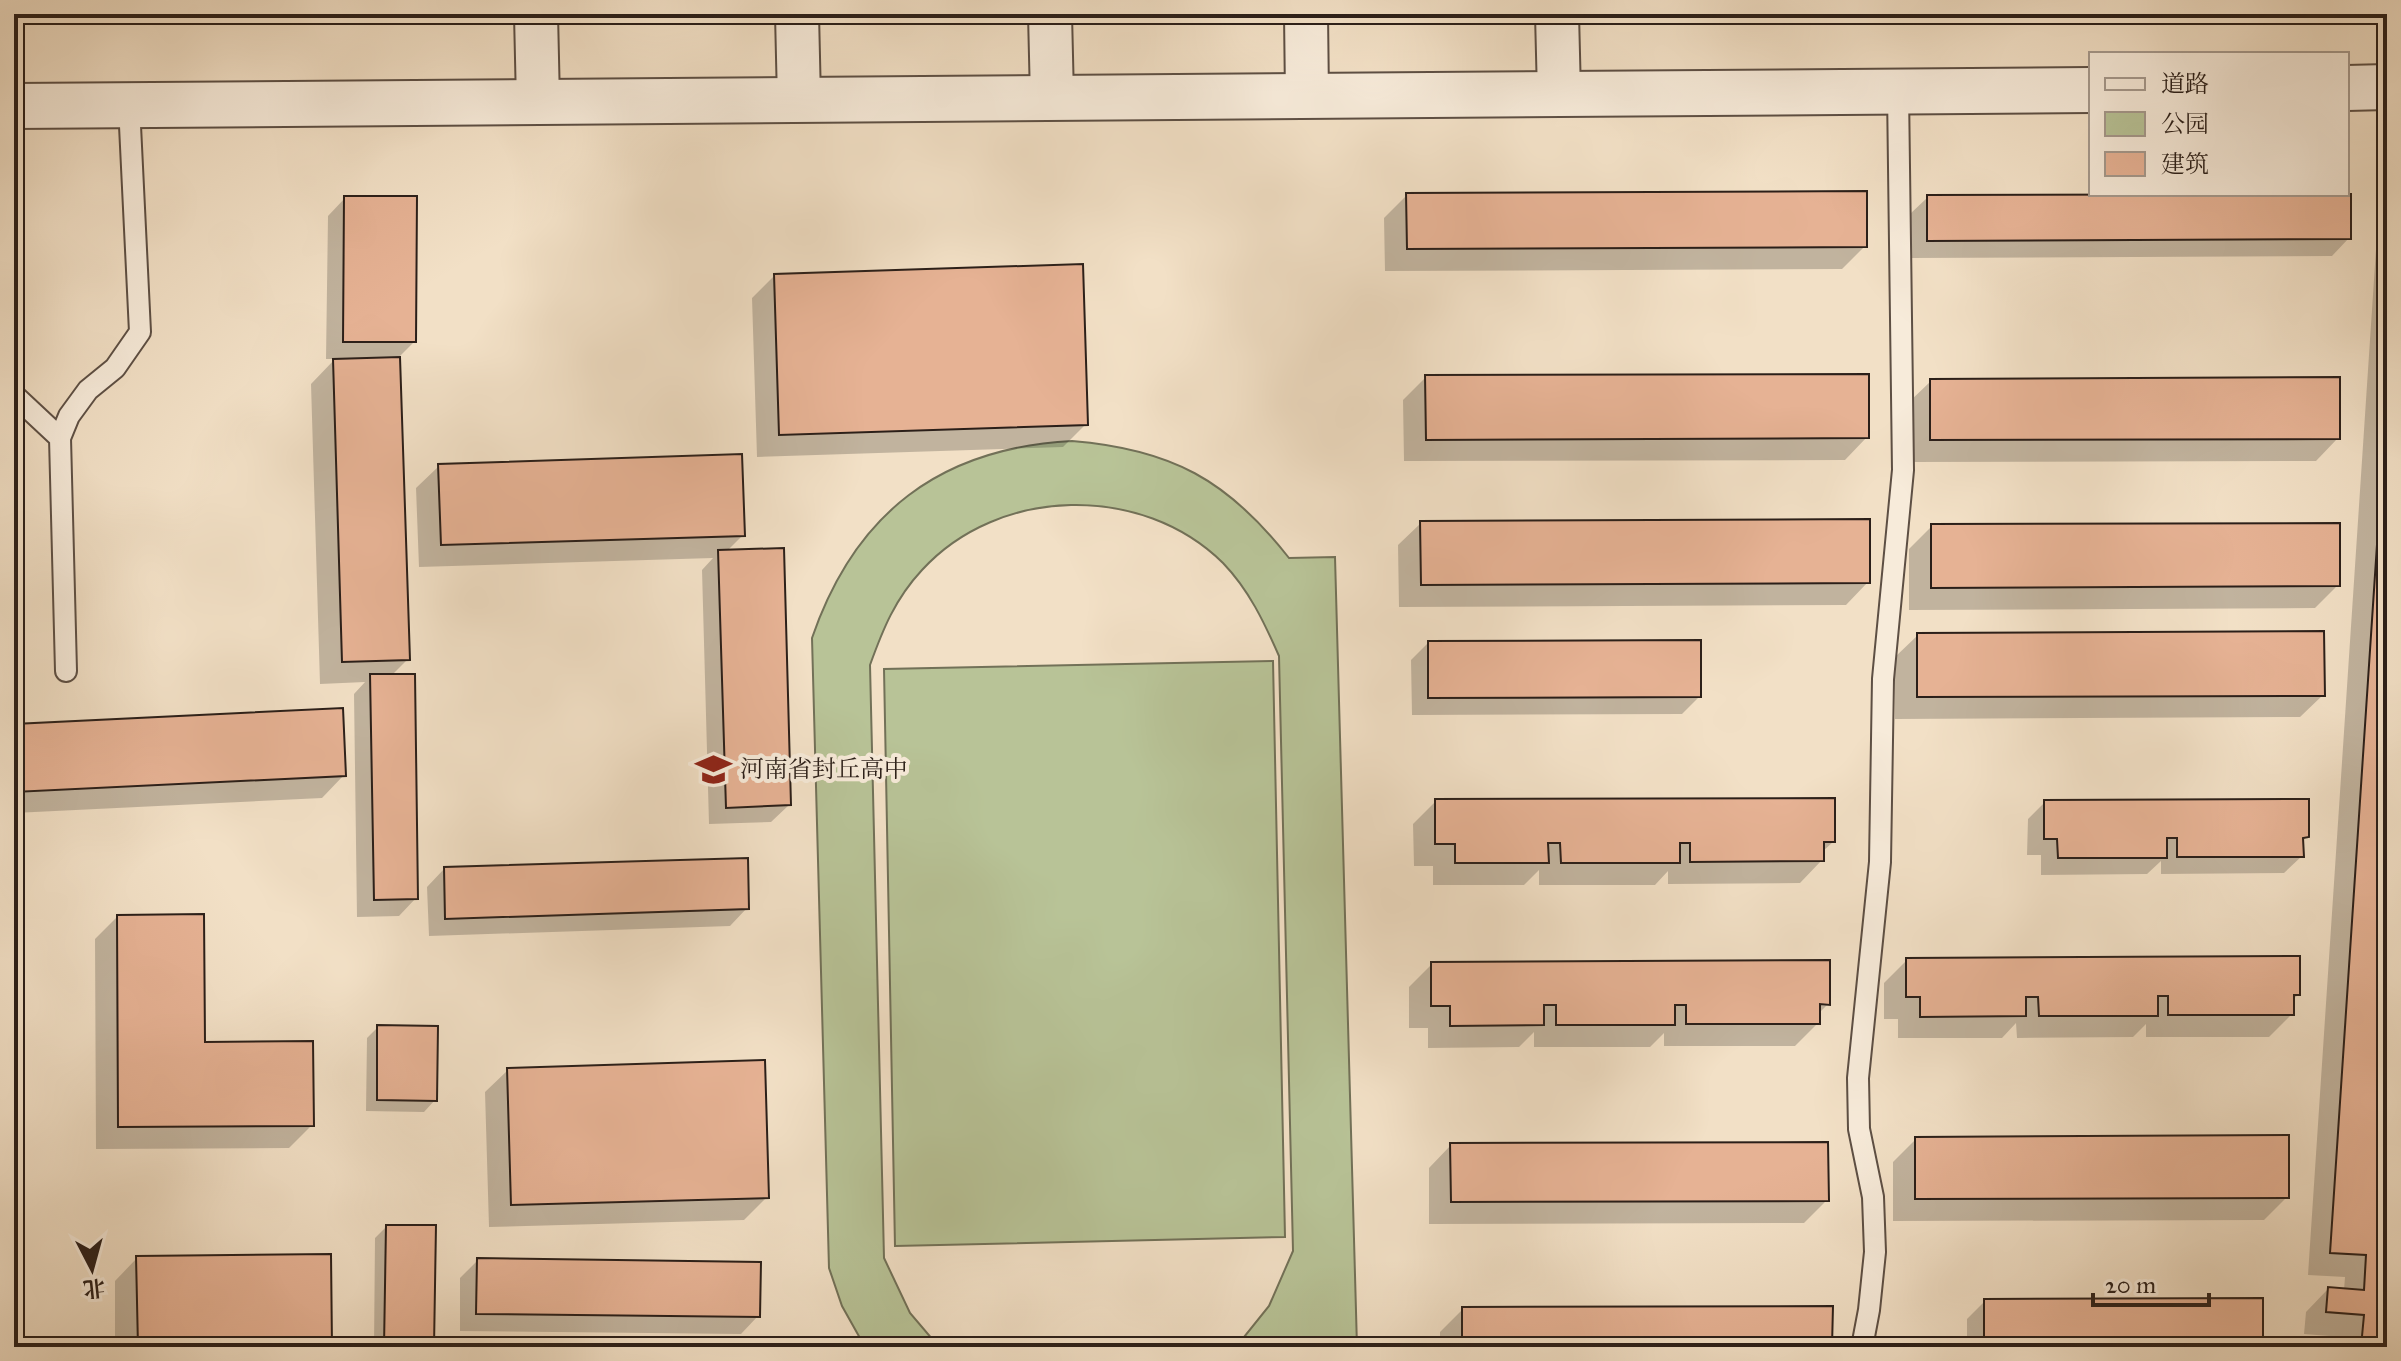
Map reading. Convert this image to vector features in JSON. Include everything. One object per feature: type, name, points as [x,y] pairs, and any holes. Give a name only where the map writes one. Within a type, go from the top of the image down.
[{"type":"street","points":[[536,14],[538,102]]},
{"type":"street","points":[[797,14],[799,100]]},
{"type":"street","points":[[1050,14],[1052,98]]},
{"type":"street","points":[[1306,14],[1307,96]]},
{"type":"street","points":[[1557,14],[1559,94]]},
{"type":"street","points":[[2349,88],[2387,87]]},
{"type":"street","points":[[14,106],[2089,90]]},
{"type":"lane","points":[[1862,1347],[1875,1252],[1873,1197],[1859,1129],[1858,1078],[1880,862],[1883,679],[1903,470],[1898,91]]},
{"type":"lane","points":[[66,671],[60,438],[69,416],[88,390],[115,368],[140,332],[129,105]]},
{"type":"lane","points":[[14,395],[60,438]]},
{"type":"green space","points":[[1072,441],[1107,445],[1168,461],[1220,489],[1266,531],[1289,558],[1335,557],[1357,1347],[1236,1347],[1269,1306],[1293,1251],[1279,656],[1248,595],[1223,563],[1190,537],[1153,519],[1112,508],[1071,505],[1030,510],[990,522],[954,542],[922,570],[904,592],[870,665],[884,1258],[910,1313],[939,1347],[865,1347],[842,1306],[829,1268],[812,638],[830,594],[852,555],[878,523],[909,495],[943,473],[982,457],[1025,446]]},
{"type":"green space","points":[[1273,661],[1285,1237],[895,1246],[884,669]]},
{"type":"building","points":[[1867,191],[1867,247],[1407,249],[1406,193]]},
{"type":"building","points":[[2349,194],[2351,239],[1927,241],[1927,195]]},
{"type":"building","points":[[344,196],[417,196],[416,342],[343,342]]},
{"type":"building","points":[[1083,264],[1088,425],[779,435],[774,274]]},
{"type":"building","points":[[400,357],[410,660],[342,662],[333,359]]},
{"type":"building","points":[[1869,374],[1869,438],[1426,440],[1425,375]]},
{"type":"building","points":[[2340,377],[2340,439],[1930,440],[1930,379]]},
{"type":"building","points":[[2387,394],[2387,1347],[2361,1347],[2364,1315],[2326,1312],[2328,1287],[2364,1290],[2366,1255],[2330,1253]]},
{"type":"building","points":[[742,454],[745,536],[441,545],[438,464]]},
{"type":"building","points":[[1870,519],[1870,583],[1421,585],[1420,521]]},
{"type":"building","points":[[2340,523],[2340,586],[1931,588],[1931,524]]},
{"type":"building","points":[[784,548],[791,805],[726,808],[718,550]]},
{"type":"building","points":[[2324,631],[2325,696],[1917,697],[1917,633]]},
{"type":"building","points":[[1701,640],[1701,697],[1428,698],[1428,641]]},
{"type":"building","points":[[370,674],[415,674],[418,899],[374,900]]},
{"type":"building","points":[[343,708],[346,776],[14,792],[14,724]]},
{"type":"building","points":[[1835,798],[1835,842],[1824,842],[1824,861],[1690,862],[1690,843],[1680,843],[1680,863],[1561,863],[1560,843],[1548,843],[1549,863],[1455,863],[1455,844],[1435,844],[1435,799]]},
{"type":"building","points":[[2309,799],[2309,837],[2303,838],[2304,857],[2177,857],[2177,838],[2167,838],[2167,858],[2058,858],[2057,839],[2044,839],[2044,800]]},
{"type":"building","points":[[748,858],[749,909],[445,919],[444,867]]},
{"type":"building","points":[[204,914],[205,1042],[313,1041],[314,1126],[118,1127],[117,915]]},
{"type":"building","points":[[2300,956],[2300,995],[2294,995],[2294,1015],[2168,1015],[2168,996],[2158,996],[2158,1016],[2039,1016],[2038,997],[2026,997],[2026,1016],[1920,1017],[1920,997],[1906,997],[1906,958]]},
{"type":"building","points":[[1830,960],[1830,1005],[1820,1004],[1820,1024],[1686,1024],[1686,1005],[1675,1005],[1675,1025],[1556,1025],[1556,1005],[1544,1005],[1544,1025],[1450,1026],[1450,1006],[1431,1006],[1431,962]]},
{"type":"building","points":[[377,1025],[438,1026],[437,1101],[377,1100]]},
{"type":"building","points":[[16,1039],[16,1134],[14,1134]]},
{"type":"building","points":[[765,1060],[769,1198],[511,1205],[507,1068]]},
{"type":"building","points":[[2289,1135],[2289,1198],[1915,1199],[1915,1137]]},
{"type":"building","points":[[1828,1142],[1829,1201],[1451,1202],[1450,1143]]},
{"type":"building","points":[[386,1225],[436,1225],[434,1347],[384,1347]]},
{"type":"building","points":[[19,1236],[21,1330],[14,1330],[14,1237]]},
{"type":"building","points":[[331,1254],[332,1347],[138,1347],[136,1256]]},
{"type":"building","points":[[477,1258],[761,1262],[760,1317],[476,1314]]},
{"type":"building","points":[[2263,1298],[2263,1347],[1984,1347],[1984,1299]]},
{"type":"building","points":[[1833,1306],[1832,1347],[1462,1347],[1462,1307]]},
{"type":"place","name":"河南省封丘高中","points":[[714,769]]}]
